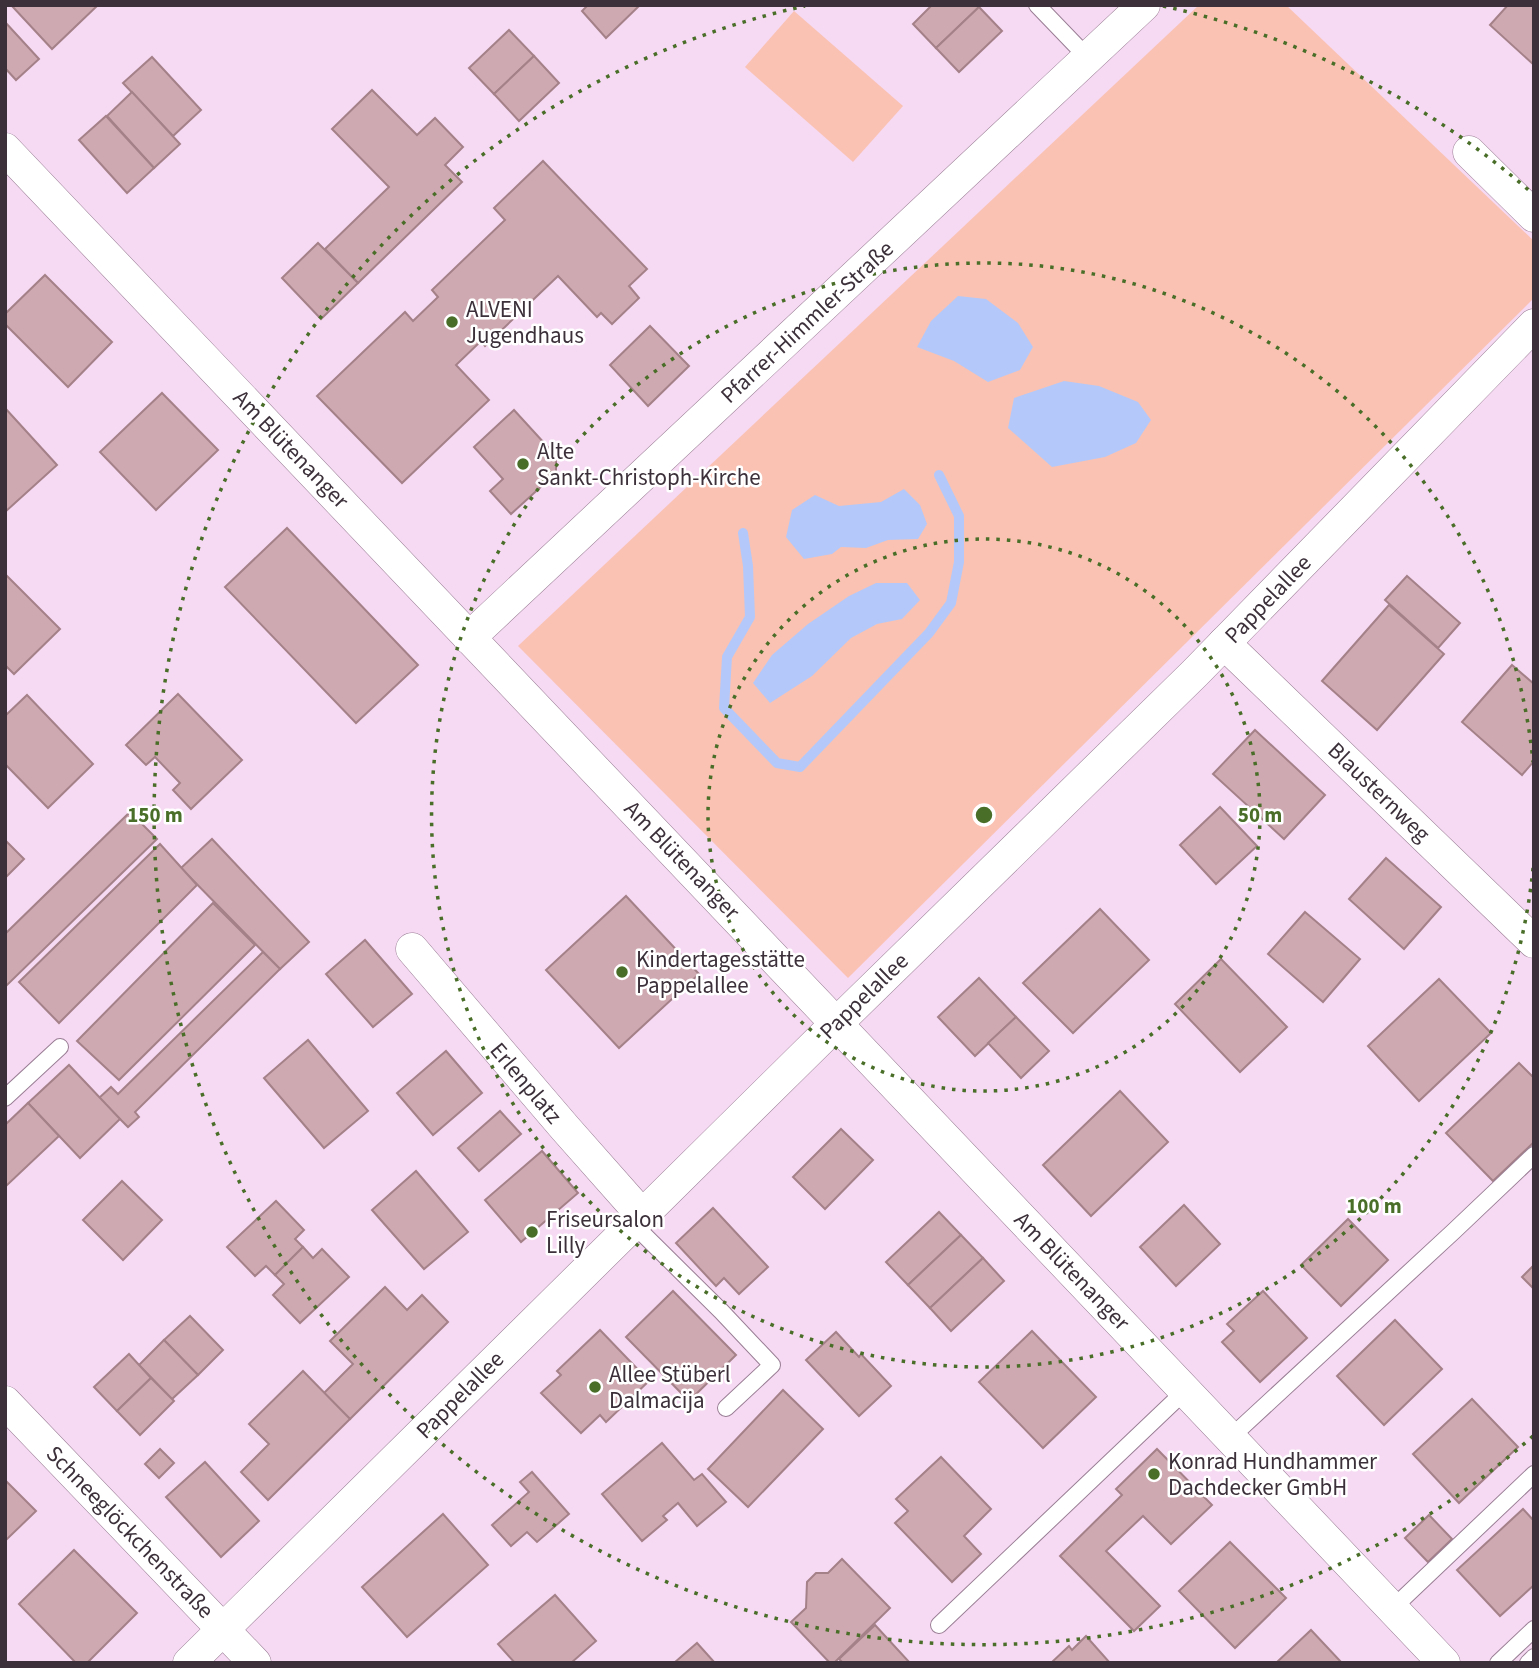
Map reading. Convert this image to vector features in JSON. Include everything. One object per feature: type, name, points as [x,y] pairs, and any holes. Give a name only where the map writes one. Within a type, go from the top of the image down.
[{"type":"street","name":"Pfarrer-Himmler-Straße","points":[[469,638],[1143,5]]},
{"type":"street","name":"Am Blütenanger","points":[[5,149],[1444,1663]]},
{"type":"street","points":[[1469,152],[1534,216]]},
{"type":"street","name":"Pappelallee","points":[[189,1663],[1224,643],[1534,325]]},
{"type":"street","name":"Blausternweg","points":[[1224,643],[1534,942]]},
{"type":"street","name":"Erlenplatz","points":[[412,949],[565,1128],[637,1220]]},
{"type":"street","name":"Schneeglöckchenstraße","points":[[5,1402],[255,1663]]},
{"type":"lane","points":[[1037,5],[1088,58]]},
{"type":"lane","points":[[5,1098],[60,1047]]},
{"type":"lane","points":[[1230,1438],[1534,1155]]},
{"type":"lane","points":[[637,1220],[772,1366],[726,1408]]},
{"type":"lane","points":[[939,1625],[1185,1391]]},
{"type":"lane","points":[[1393,1608],[1534,1474]]},
{"type":"lane","points":[[1498,1663],[1534,1629]]},
{"type":"lane","points":[[1528,1663],[1534,1657]]},
{"type":"shaded area","points":[[1199,5],[1286,5],[1534,241],[1534,298],[848,978],[518,646]]},
{"type":"shaded area","points":[[794,11],[903,106],[853,162],[745,67]]},
{"type":"water","points":[[958,296],[986,299],[1018,323],[1033,347],[1020,370],[988,382],[954,361],[917,347],[931,321]]},
{"type":"water","points":[[1064,381],[1099,386],[1138,402],[1151,420],[1136,443],[1105,457],[1052,467],[1008,428],[1014,398]]},
{"type":"water","points":[[904,489],[920,505],[927,524],[918,539],[888,540],[866,548],[841,547],[832,554],[804,559],[786,537],[792,510],[815,495],[839,506],[881,502]]},
{"type":"water","points":[[876,583],[907,583],[920,600],[902,619],[877,624],[851,638],[812,676],[770,703],[753,683],[772,655],[808,624],[849,596]]},
{"type":"building","points":[[11,5],[98,5],[52,49]]},
{"type":"building","points":[[588,5],[640,5],[606,38],[582,11]]},
{"type":"building","points":[[932,5],[979,7],[936,48],[913,24]]},
{"type":"building","points":[[1508,5],[1534,5],[1534,65],[1490,25]]},
{"type":"building","points":[[979,7],[1002,31],[959,72],[936,48]]},
{"type":"building","points":[[5,22],[39,59],[16,80],[5,68]]},
{"type":"building","points":[[509,30],[534,56],[494,94],[469,68]]},
{"type":"building","points":[[534,56],[559,83],[519,121],[494,94]]},
{"type":"building","points":[[152,57],[201,110],[173,136],[123,83]]},
{"type":"building","points":[[372,90],[417,135],[435,118],[463,147],[445,165],[462,182],[358,283],[325,249],[389,187],[332,129]]},
{"type":"building","points":[[132,92],[180,144],[154,168],[107,116]]},
{"type":"building","points":[[106,116],[154,168],[127,193],[79,140]]},
{"type":"building","name":"ALVENI Jugendhaus","points":[[543,161],[647,269],[629,286],[639,298],[612,324],[601,313],[597,317],[558,276],[485,346],[481,341],[456,365],[489,400],[402,483],[317,396],[405,312],[413,321],[438,297],[432,290],[505,220],[494,208]]},
{"type":"building","points":[[318,243],[358,283],[321,319],[282,278]]},
{"type":"building","points":[[45,275],[112,342],[68,387],[5,324],[5,314]]},
{"type":"building","points":[[650,326],[689,366],[648,406],[610,365]]},
{"type":"building","points":[[162,393],[218,450],[156,510],[100,452]]},
{"type":"building","points":[[5,408],[57,465],[5,512]]},
{"type":"building","name":"Alte Sankt-Christoph-Kirche","points":[[514,410],[556,456],[556,473],[511,514],[490,491],[503,479],[474,447]]},
{"type":"building","points":[[287,528],[418,665],[356,723],[225,587]]},
{"type":"building","points":[[5,574],[60,629],[14,674],[5,665]]},
{"type":"building","points":[[1407,576],[1460,623],[1438,648],[1385,600]]},
{"type":"building","points":[[1389,605],[1444,654],[1377,730],[1322,681]]},
{"type":"building","points":[[1512,665],[1534,684],[1534,761],[1522,775],[1462,722]]},
{"type":"building","points":[[178,694],[242,760],[191,809],[173,790],[180,783],[155,757],[146,765],[126,745]]},
{"type":"building","points":[[27,695],[93,764],[48,808],[5,764],[5,716]]},
{"type":"building","points":[[1255,730],[1325,795],[1284,839],[1213,774]]},
{"type":"building","points":[[1220,807],[1257,846],[1216,884],[1180,845]]},
{"type":"building","points":[[130,812],[157,839],[5,987],[5,934]]},
{"type":"building","points":[[212,839],[309,942],[280,969],[181,868]]},
{"type":"building","points":[[5,840],[24,859],[5,878]]},
{"type":"building","points":[[160,844],[197,885],[59,1023],[19,982]]},
{"type":"building","points":[[1386,858],[1441,907],[1404,949],[1349,899]]},
{"type":"building","name":"Kindertagesstätte Pappelallee","points":[[626,896],[699,974],[619,1048],[546,970]]},
{"type":"building","points":[[213,903],[255,945],[119,1080],[77,1041]]},
{"type":"building","points":[[1100,909],[1149,960],[1073,1033],[1023,983]]},
{"type":"building","points":[[1305,912],[1360,959],[1323,1002],[1268,954]]},
{"type":"building","points":[[365,940],[412,994],[373,1027],[326,974]]},
{"type":"building","points":[[263,952],[280,969],[135,1112],[139,1117],[128,1127],[99,1098],[111,1087],[118,1094]]},
{"type":"building","points":[[1221,959],[1287,1027],[1240,1072],[1175,1004]]},
{"type":"building","points":[[979,978],[1016,1017],[975,1056],[938,1017]]},
{"type":"building","points":[[1439,979],[1491,1033],[1419,1101],[1368,1046]]},
{"type":"building","points":[[1016,1017],[1049,1051],[1021,1078],[988,1043]]},
{"type":"building","points":[[308,1040],[368,1111],[324,1148],[264,1078]]},
{"type":"building","points":[[446,1051],[482,1093],[433,1135],[397,1093]]},
{"type":"building","points":[[1519,1063],[1534,1078],[1534,1142],[1493,1181],[1446,1133]]},
{"type":"building","points":[[69,1065],[120,1119],[80,1158],[28,1103]]},
{"type":"building","points":[[1120,1091],[1168,1142],[1091,1216],[1043,1165]]},
{"type":"building","points":[[28,1103],[59,1136],[5,1187],[5,1125]]},
{"type":"building","points":[[500,1111],[521,1134],[479,1171],[458,1148]]},
{"type":"building","points":[[841,1129],[873,1160],[825,1209],[793,1177]]},
{"type":"building","points":[[542,1151],[578,1193],[521,1242],[485,1200]]},
{"type":"building","points":[[416,1171],[468,1232],[424,1269],[372,1210]]},
{"type":"building","points":[[122,1181],[162,1220],[123,1260],[83,1220]]},
{"type":"building","points":[[276,1201],[304,1230],[295,1239],[303,1247],[275,1275],[266,1266],[255,1276],[227,1247]]},
{"type":"building","points":[[1184,1205],[1220,1244],[1176,1286],[1140,1247]]},
{"type":"building","points":[[713,1208],[768,1267],[739,1294],[724,1278],[716,1286],[676,1243]]},
{"type":"building","points":[[939,1212],[961,1235],[908,1285],[886,1262]]},
{"type":"building","points":[[1348,1219],[1388,1260],[1341,1306],[1301,1265]]},
{"type":"building","points":[[961,1235],[983,1258],[930,1308],[908,1285]]},
{"type":"building","points":[[303,1247],[313,1258],[322,1249],[349,1277],[300,1323],[273,1295],[284,1284],[275,1275]]},
{"type":"building","points":[[983,1258],[1004,1281],[951,1331],[930,1308]]},
{"type":"building","points":[[1534,1265],[1534,1289],[1522,1277]]},
{"type":"building","points":[[385,1287],[407,1310],[422,1295],[448,1322],[350,1419],[324,1393],[353,1364],[330,1341]]},
{"type":"building","points":[[673,1291],[736,1355],[689,1401],[626,1337]]},
{"type":"building","points":[[1263,1291],[1307,1338],[1260,1382],[1222,1342],[1234,1331],[1227,1324]]},
{"type":"building","points":[[190,1316],[223,1350],[198,1375],[164,1340]]},
{"type":"building","points":[[1395,1320],[1442,1369],[1384,1425],[1337,1376]]},
{"type":"building","name":"Allee Stüberl Dalmacija","points":[[600,1330],[649,1381],[606,1422],[600,1415],[581,1433],[541,1393],[561,1375],[557,1371]]},
{"type":"building","points":[[1032,1331],[1096,1397],[1043,1448],[979,1382]]},
{"type":"building","points":[[836,1332],[891,1386],[859,1416],[806,1360]]},
{"type":"building","points":[[164,1340],[198,1375],[172,1399],[139,1365]]},
{"type":"building","points":[[129,1354],[151,1378],[117,1411],[94,1387]]},
{"type":"building","points":[[303,1371],[350,1419],[268,1500],[241,1472],[269,1444],[249,1424]]},
{"type":"building","points":[[151,1378],[174,1401],[140,1435],[117,1411]]},
{"type":"building","points":[[783,1390],[823,1429],[748,1507],[708,1469]]},
{"type":"building","points":[[1472,1399],[1518,1447],[1459,1503],[1413,1454]]},
{"type":"building","points":[[662,1443],[694,1480],[702,1474],[726,1502],[697,1526],[678,1503],[663,1516],[667,1520],[642,1541],[602,1494]]},
{"type":"building","points":[[160,1449],[174,1463],[159,1478],[145,1464]]},
{"type":"building","points":[[1157,1449],[1212,1505],[1171,1544],[1143,1516],[1106,1551],[1160,1606],[1134,1631],[1060,1556],[1122,1495],[1116,1489]]},
{"type":"building","points":[[941,1457],[991,1509],[964,1536],[981,1554],[952,1582],[895,1523],[908,1511],[896,1499]]},
{"type":"building","points":[[205,1462],[259,1521],[221,1557],[166,1497]]},
{"type":"building","points":[[532,1472],[569,1514],[537,1542],[527,1532],[511,1546],[492,1525],[529,1492],[520,1482]]},
{"type":"building","points":[[5,1480],[36,1511],[5,1541]]},
{"type":"building","points":[[1523,1509],[1534,1521],[1534,1585],[1500,1616],[1457,1570]]},
{"type":"building","points":[[443,1514],[488,1565],[407,1637],[362,1587]]},
{"type":"building","points":[[1429,1515],[1452,1539],[1428,1562],[1405,1538]]},
{"type":"building","points":[[1230,1542],[1286,1598],[1235,1648],[1179,1591]]},
{"type":"building","points":[[74,1550],[137,1613],[87,1663],[76,1663],[19,1604]]},
{"type":"building","points":[[842,1559],[890,1608],[834,1663],[830,1663],[791,1622],[806,1608],[807,1582],[816,1573],[828,1573]]},
{"type":"building","points":[[555,1595],[596,1641],[571,1663],[515,1663],[498,1644]]},
{"type":"building","points":[[875,1625],[910,1663],[843,1663],[839,1659]]},
{"type":"building","points":[[1311,1630],[1342,1663],[1276,1663]]},
{"type":"building","points":[[1086,1636],[1110,1663],[1051,1663],[1069,1646],[1072,1650]]},
{"type":"building","points":[[697,1643],[715,1663],[674,1663]]},
{"type":"waterway","points":[[743,533],[748,566],[750,617],[727,657],[724,708],[777,763],[800,767],[929,633],[951,603],[959,562],[959,516],[939,475]]},
{"type":"place","name":"ALVENI Jugendhaus","points":[[452,322]]},
{"type":"place","name":"Alte Sankt-Christoph-Kirche","points":[[523,464]]},
{"type":"place","name":"Kindertagesstätte Pappelallee","points":[[622,972]]},
{"type":"place","name":"Friseursalon Lilly","points":[[532,1232]]},
{"type":"place","name":"Allee Stüberl Dalmacija","points":[[595,1387]]},
{"type":"place","name":"Konrad Hundhammer Dachdecker GmbH","points":[[1154,1474]]}]
